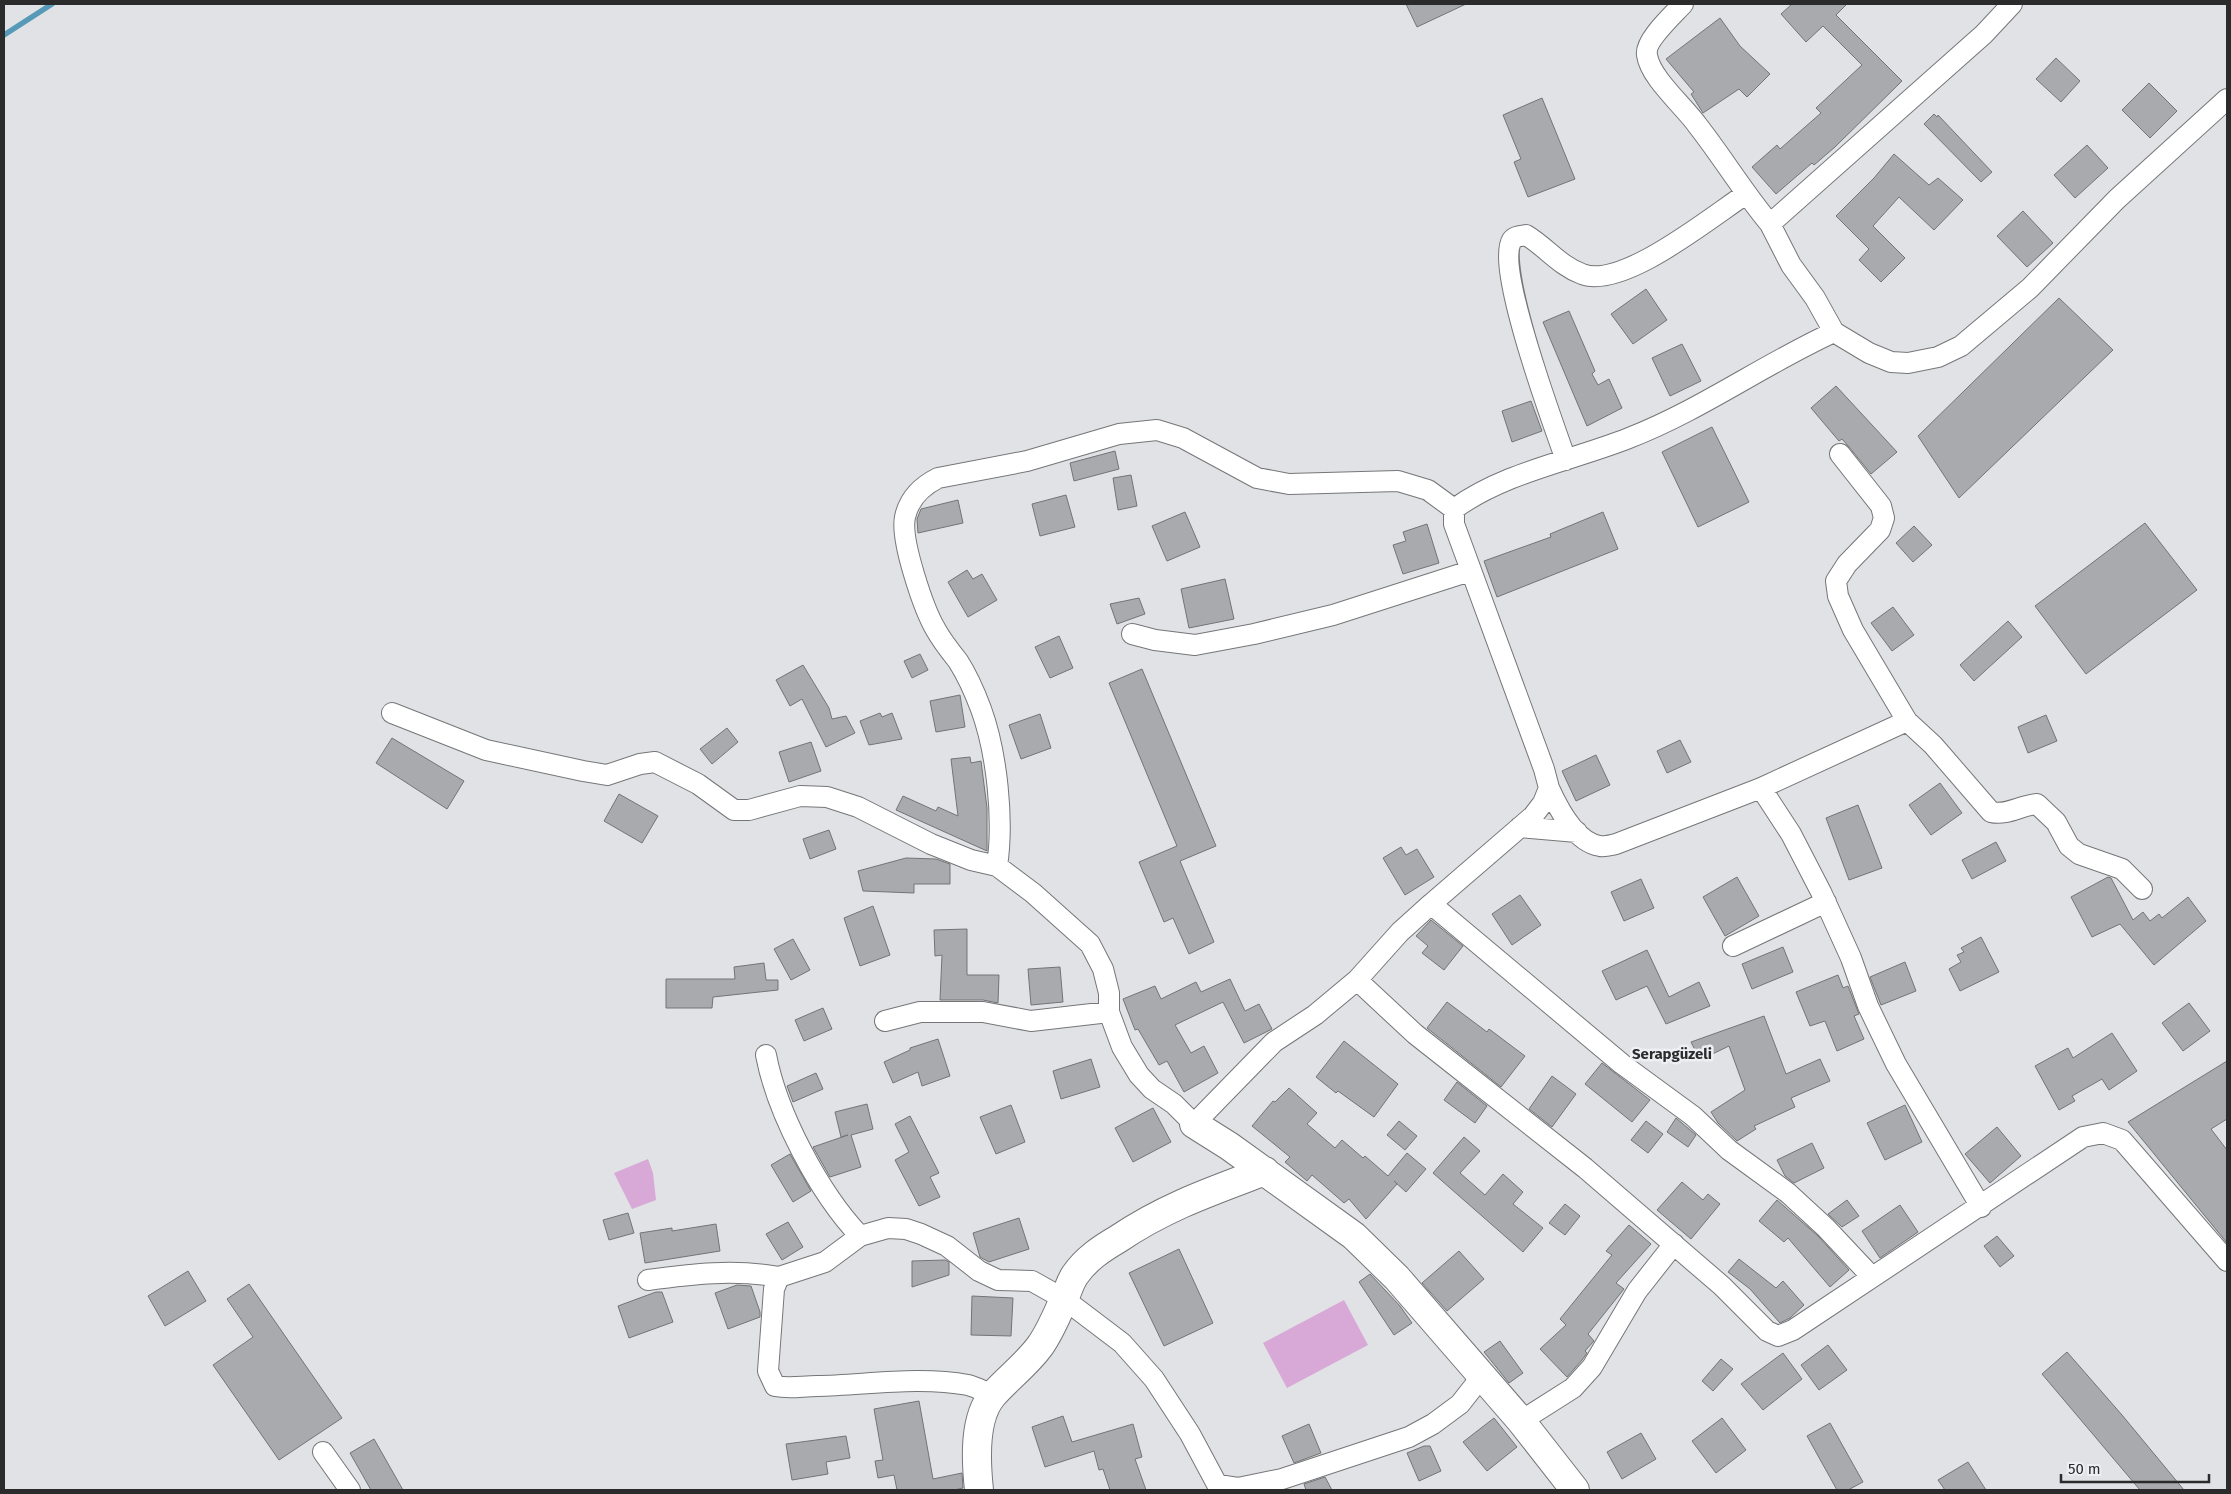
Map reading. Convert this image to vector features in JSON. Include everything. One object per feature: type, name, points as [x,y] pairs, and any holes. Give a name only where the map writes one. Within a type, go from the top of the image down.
[{"type":"street","points":[[1683,4],[1647,46],[1647,56],[1657,76],[1698,125],[1746,194],[1770,224],[1791,265],[1815,298],[1834,332],[1869,353],[1891,362],[1908,363],[1938,357],[1961,346],[2030,288],[2117,199],[2223,111]]},
{"type":"street","points":[[1770,224],[1984,34],[2012,4]]},
{"type":"street","points":[[1566,460],[1520,317],[1511,280],[1510,249],[1512,240],[1518,236],[1526,235],[1565,265],[1583,275],[1602,278],[1624,271],[1653,257],[1746,194]]},
{"type":"street","points":[[1454,510],[1471,497],[1488,489],[1628,438],[1690,411],[1812,342],[1834,332]]},
{"type":"street","points":[[997,866],[1001,837],[999,796],[981,709],[959,664],[936,630],[922,600],[908,549],[905,518],[915,494],[925,485],[938,478],[1027,462],[1119,434],[1157,430],[1183,438],[1257,478],[1289,484],[1398,481],[1428,490],[1454,510]]},
{"type":"street","points":[[1840,454],[1881,506],[1884,518],[1880,530],[1847,564],[1836,581],[1838,596],[1853,630],[1906,721],[1933,745],[1991,812],[2000,814],[2026,805],[2037,804],[2056,822],[2069,846],[2079,854],[2122,869],[2142,889]]},
{"type":"street","points":[[1454,510],[1454,524],[1549,788],[1556,802],[1577,832],[1586,841],[1600,846],[1616,844],[1761,788],[1906,721]]},
{"type":"street","points":[[1132,634],[1155,640],[1195,645],[1254,634],[1367,605],[1470,570]]},
{"type":"street","points":[[392,713],[486,750],[607,775],[640,764],[655,762],[698,784],[734,810],[749,810],[800,796],[827,797],[858,807],[931,844],[972,860],[997,866],[1033,893],[1090,944],[1103,969],[1109,993],[1109,1012],[1122,1047],[1139,1075],[1152,1089],[1174,1104],[1194,1124],[1265,1171],[1354,1236],[1397,1278],[1521,1421],[1576,1490]]},
{"type":"street","points":[[1194,1124],[1274,1042],[1315,1015],[1357,980],[1400,932],[1538,810],[1549,788]]},
{"type":"street","points":[[1761,788],[1791,834],[1826,902],[1851,958],[1868,1006],[1896,1064],[1981,1207]]},
{"type":"street","points":[[1520,827],[1577,832]]},
{"type":"street","points":[[1733,946],[1826,902]]},
{"type":"street","points":[[1431,904],[1622,1064],[1693,1116],[1729,1150],[1788,1192],[1872,1277]]},
{"type":"street","points":[[1357,980],[1415,1034],[1585,1168],[1674,1244],[1767,1331],[1778,1336],[1793,1330],[1981,1207],[2040,1164],[2082,1137],[2103,1133],[2122,1140],[2227,1261]]},
{"type":"street","points":[[885,1021],[920,1012],[983,1012],[1031,1021],[1109,1012]]},
{"type":"street","points":[[766,1055],[780,1107],[826,1194],[841,1216],[860,1236]]},
{"type":"street","points":[[979,1490],[976,1467],[981,1422],[985,1407],[993,1395],[1018,1372],[1040,1346],[1064,1299],[1073,1276],[1089,1258],[1139,1224],[1183,1201],[1265,1171]]},
{"type":"street","points":[[648,1280],[715,1273],[752,1272],[779,1278],[826,1262],[860,1236],[888,1228],[906,1229],[946,1246],[979,1272],[998,1280],[1032,1282],[1064,1299],[1122,1342],[1154,1379],[1190,1434],[1219,1488],[1238,1488],[1282,1479],[1410,1436],[1433,1424],[1460,1404],[1482,1376]]},
{"type":"street","points":[[1521,1421],[1573,1388],[1592,1366],[1637,1291],[1674,1244]]},
{"type":"street","points":[[779,1278],[774,1289],[768,1370],[775,1386],[789,1389],[807,1386],[902,1382],[946,1383],[970,1386],[993,1395]]},
{"type":"street","points":[[324,1452],[350,1490]]},
{"type":"shaded area","points":[[648,1159],[653,1173],[656,1200],[632,1209],[614,1173]]},
{"type":"shaded area","points":[[1344,1300],[1368,1345],[1287,1388],[1263,1343]]},
{"type":"building","points":[[1406,4],[1466,4],[1417,27]]},
{"type":"building","points":[[1792,4],[1847,4],[1836,15],[1902,81],[1835,147],[1814,165],[1812,163],[1776,194],[1752,167],[1777,145],[1780,149],[1821,113],[1816,108],[1862,65],[1823,26],[1806,42],[1781,14]]},
{"type":"building","points":[[1720,18],[1740,46],[1770,74],[1747,97],[1739,89],[1703,113],[1691,94],[1694,92],[1666,59]]},
{"type":"building","points":[[2056,58],[2080,81],[2061,102],[2036,79]]},
{"type":"building","points":[[2149,83],[2177,111],[2150,138],[2122,110]]},
{"type":"building","points":[[1542,98],[1575,179],[1528,197],[1514,162],[1521,159],[1503,115]]},
{"type":"building","points":[[1934,114],[1937,117],[1938,115],[1992,172],[1981,182],[1924,124]]},
{"type":"building","points":[[2087,145],[2108,168],[2075,198],[2054,175]]},
{"type":"building","points":[[1894,154],[1929,185],[1938,178],[1963,200],[1934,230],[1899,197],[1873,226],[1905,258],[1881,282],[1859,260],[1869,249],[1836,216],[1874,178]]},
{"type":"building","points":[[2023,211],[2053,243],[2027,267],[1997,236]]},
{"type":"building","points":[[1646,289],[1667,320],[1633,344],[1611,314]]},
{"type":"building","points":[[2059,298],[2113,350],[1959,498],[1918,436]]},
{"type":"building","points":[[1569,311],[1595,371],[1592,374],[1598,385],[1609,379],[1622,408],[1587,426],[1543,322]]},
{"type":"building","points":[[1682,344],[1701,381],[1670,396],[1652,358]]},
{"type":"building","points":[[1836,386],[1897,452],[1871,474],[1842,439],[1839,441],[1811,408]]},
{"type":"building","points":[[1531,401],[1542,431],[1512,442],[1502,411]]},
{"type":"building","points":[[1712,427],[1749,502],[1698,527],[1662,452]]},
{"type":"building","points":[[1115,451],[1119,469],[1074,481],[1070,463]]},
{"type":"building","points":[[1131,475],[1137,506],[1118,510],[1113,478]]},
{"type":"building","points":[[1066,495],[1075,527],[1040,536],[1032,504]]},
{"type":"building","points":[[958,500],[963,523],[918,533],[917,519],[921,509]]},
{"type":"building","points":[[1185,512],[1200,547],[1167,561],[1152,526]]},
{"type":"building","points":[[1603,512],[1618,549],[1497,597],[1484,561],[1551,537],[1550,534]]},
{"type":"building","points":[[2145,523],[2197,590],[2086,674],[2035,606]]},
{"type":"building","points":[[1427,524],[1439,563],[1403,574],[1393,545],[1406,541],[1403,532]]},
{"type":"building","points":[[1914,526],[1932,545],[1913,562],[1896,543]]},
{"type":"building","points":[[967,570],[973,579],[982,574],[997,600],[968,617],[948,582]]},
{"type":"building","points":[[1225,579],[1234,619],[1189,628],[1181,589]]},
{"type":"building","points":[[1139,598],[1145,614],[1117,624],[1110,604]]},
{"type":"building","points":[[1893,607],[1914,635],[1892,651],[1871,623]]},
{"type":"building","points":[[2008,621],[2022,637],[1974,681],[1960,665]]},
{"type":"building","points":[[1059,636],[1073,668],[1050,678],[1035,647]]},
{"type":"building","points":[[920,654],[928,670],[912,678],[904,661]]},
{"type":"building","points":[[803,665],[829,708],[832,719],[846,716],[855,733],[826,747],[802,699],[790,706],[776,680]]},
{"type":"building","points":[[1142,669],[1216,846],[1180,861],[1214,942],[1189,954],[1173,918],[1164,922],[1139,862],[1177,846],[1109,683]]},
{"type":"building","points":[[960,695],[965,727],[936,732],[930,701]]},
{"type":"building","points":[[880,713],[882,717],[892,713],[902,739],[869,745],[860,721]]},
{"type":"building","points":[[1040,714],[1051,748],[1021,759],[1009,725]]},
{"type":"building","points":[[2046,715],[2057,741],[2028,753],[2018,727]]},
{"type":"building","points":[[727,728],[738,742],[712,764],[700,749]]},
{"type":"building","points":[[392,738],[464,781],[447,809],[376,763]]},
{"type":"building","points":[[1680,740],[1691,762],[1667,773],[1657,751]]},
{"type":"building","points":[[811,742],[821,771],[789,782],[779,752]]},
{"type":"building","points":[[1596,755],[1610,785],[1576,801],[1562,771]]},
{"type":"building","points":[[970,757],[971,763],[981,761],[987,808],[987,851],[896,810],[903,796],[936,811],[938,807],[958,816],[951,759]]},
{"type":"building","points":[[1940,783],[1962,813],[1931,835],[1909,805]]},
{"type":"building","points":[[619,794],[658,816],[642,843],[604,821]]},
{"type":"building","points":[[1858,805],[1882,868],[1849,880],[1826,818]]},
{"type":"building","points":[[829,830],[836,849],[810,859],[803,839]]},
{"type":"building","points":[[1996,842],[2006,861],[1972,879],[1962,860]]},
{"type":"building","points":[[1401,847],[1406,855],[1417,849],[1434,877],[1405,895],[1383,858]]},
{"type":"building","points":[[906,858],[936,859],[950,864],[950,884],[914,884],[914,893],[863,891],[858,871]]},
{"type":"building","points":[[1737,877],[1759,916],[1725,936],[1703,897]]},
{"type":"building","points":[[2108,877],[2111,878],[2133,920],[2143,912],[2150,921],[2159,914],[2162,918],[2188,897],[2206,921],[2154,965],[2120,924],[2092,937],[2071,897]]},
{"type":"building","points":[[1641,879],[1654,908],[1624,921],[1611,892]]},
{"type":"building","points":[[1520,895],[1541,925],[1512,945],[1492,914]]},
{"type":"building","points":[[873,906],[890,955],[860,966],[844,918]]},
{"type":"building","points":[[1431,920],[1463,946],[1444,970],[1422,953],[1428,946],[1416,936]]},
{"type":"building","points":[[967,929],[967,975],[999,975],[998,1003],[983,1000],[940,1000],[942,955],[935,956],[934,930]]},
{"type":"building","points":[[1981,937],[1999,972],[1960,991],[1949,969],[1961,962],[1957,955],[1964,952],[1961,948]]},
{"type":"building","points":[[793,939],[810,970],[791,980],[774,949]]},
{"type":"building","points":[[1783,947],[1793,972],[1752,989],[1742,964]]},
{"type":"building","points":[[1647,950],[1669,997],[1699,982],[1710,1006],[1666,1024],[1647,986],[1616,1000],[1602,971]]},
{"type":"building","points":[[1905,962],[1916,991],[1881,1005],[1870,977]]},
{"type":"building","points":[[764,963],[766,980],[778,980],[778,990],[713,997],[712,1008],[666,1008],[666,979],[735,979],[734,967]]},
{"type":"building","points":[[1060,967],[1063,1002],[1031,1005],[1028,969]]},
{"type":"building","points":[[1838,975],[1843,988],[1848,986],[1859,1014],[1854,1016],[1864,1039],[1837,1051],[1825,1021],[1810,1026],[1796,992]]},
{"type":"building","points":[[1230,979],[1245,1011],[1259,1004],[1272,1029],[1244,1043],[1223,1002],[1175,1025],[1191,1053],[1204,1046],[1218,1073],[1184,1092],[1167,1061],[1159,1065],[1138,1029],[1135,1030],[1123,999],[1155,986],[1161,999],[1196,982],[1201,992]]},
{"type":"building","points":[[1447,1002],[1487,1032],[1489,1029],[1525,1056],[1501,1087],[1427,1028]]},
{"type":"building","points":[[2189,1003],[2210,1031],[2183,1051],[2162,1023]]},
{"type":"building","points":[[823,1008],[832,1029],[804,1041],[795,1020]]},
{"type":"building","points":[[1764,1016],[1786,1074],[1820,1059],[1830,1081],[1791,1098],[1795,1107],[1754,1126],[1756,1129],[1737,1141],[1718,1123],[1711,1112],[1745,1090],[1729,1046],[1700,1060],[1691,1042]]},
{"type":"building","points":[[2112,1033],[2137,1071],[2109,1090],[2102,1079],[2072,1096],[2075,1101],[2059,1110],[2035,1066],[2068,1048],[2073,1058]]},
{"type":"building","points":[[938,1039],[950,1076],[922,1086],[918,1072],[893,1083],[884,1062],[910,1050],[910,1048]]},
{"type":"building","points":[[1344,1041],[1398,1084],[1374,1117],[1338,1091],[1336,1093],[1316,1077]]},
{"type":"building","points":[[1091,1059],[1100,1087],[1061,1099],[1053,1071]]},
{"type":"building","points":[[2227,1061],[2227,1119],[2211,1129],[2227,1150],[2227,1243],[2128,1122]]},
{"type":"building","points":[[1602,1063],[1650,1100],[1632,1122],[1585,1084]]},
{"type":"building","points":[[816,1073],[823,1089],[793,1102],[787,1086]]},
{"type":"building","points":[[1552,1076],[1576,1094],[1552,1127],[1529,1109]]},
{"type":"building","points":[[1457,1082],[1487,1106],[1475,1123],[1444,1100]]},
{"type":"building","points":[[1289,1088],[1317,1113],[1307,1124],[1335,1148],[1342,1140],[1363,1158],[1365,1156],[1388,1176],[1407,1153],[1426,1169],[1406,1192],[1394,1181],[1397,1184],[1366,1219],[1349,1199],[1344,1203],[1312,1175],[1307,1181],[1285,1162],[1290,1157],[1252,1126],[1273,1101],[1275,1102]]},
{"type":"building","points":[[867,1104],[873,1129],[851,1135],[861,1167],[830,1177],[813,1147],[848,1135],[841,1137],[835,1112]]},
{"type":"building","points":[[1011,1105],[1025,1142],[996,1154],[980,1117]]},
{"type":"building","points":[[1905,1105],[1922,1142],[1885,1160],[1867,1123]]},
{"type":"building","points":[[1153,1108],[1171,1142],[1133,1162],[1115,1128]]},
{"type":"building","points":[[910,1116],[939,1173],[930,1177],[940,1197],[919,1206],[895,1160],[909,1152],[895,1124]]},
{"type":"building","points":[[1676,1118],[1696,1135],[1688,1147],[1667,1132]]},
{"type":"building","points":[[1399,1121],[1417,1136],[1405,1150],[1387,1135]]},
{"type":"building","points":[[1646,1121],[1663,1134],[1648,1153],[1631,1140]]},
{"type":"building","points":[[1997,1127],[2021,1156],[1990,1183],[1965,1154]]},
{"type":"building","points":[[1464,1137],[1480,1151],[1460,1173],[1485,1195],[1503,1174],[1523,1192],[1513,1204],[1543,1228],[1523,1252],[1433,1173]]},
{"type":"building","points":[[1812,1143],[1824,1168],[1794,1183],[1785,1176],[1777,1160]]},
{"type":"building","points":[[790,1154],[811,1191],[793,1202],[771,1165]]},
{"type":"building","points":[[1682,1182],[1703,1200],[1708,1194],[1720,1204],[1691,1239],[1657,1210]]},
{"type":"building","points":[[1777,1200],[1818,1236],[1849,1270],[1830,1287],[1788,1238],[1784,1242],[1759,1221]]},
{"type":"building","points":[[1847,1200],[1859,1216],[1842,1227],[1828,1214]]},
{"type":"building","points":[[1565,1204],[1580,1216],[1565,1235],[1549,1223]]},
{"type":"building","points":[[1900,1205],[1918,1232],[1880,1258],[1862,1231]]},
{"type":"building","points":[[628,1213],[634,1233],[609,1240],[603,1220]]},
{"type":"building","points":[[1019,1218],[1029,1249],[989,1262],[980,1257],[973,1233]]},
{"type":"building","points":[[788,1222],[803,1247],[782,1260],[766,1234]]},
{"type":"building","points":[[716,1224],[720,1251],[645,1263],[640,1233],[672,1228],[672,1231]]},
{"type":"building","points":[[1629,1225],[1651,1244],[1616,1283],[1624,1289],[1588,1334],[1594,1341],[1585,1351],[1587,1353],[1582,1360],[1567,1377],[1540,1349],[1566,1325],[1560,1319],[1612,1255],[1606,1251]]},
{"type":"building","points":[[1997,1236],[2014,1256],[2000,1267],[1984,1246]]},
{"type":"building","points":[[1179,1249],[1213,1323],[1164,1346],[1129,1273]]},
{"type":"building","points":[[1459,1251],[1484,1279],[1447,1311],[1422,1283]]},
{"type":"building","points":[[1739,1259],[1776,1288],[1783,1281],[1804,1305],[1790,1318],[1780,1323],[1750,1289],[1728,1272]]},
{"type":"building","points":[[945,1260],[949,1262],[949,1275],[912,1287],[912,1261]]},
{"type":"building","points":[[188,1271],[206,1301],[165,1326],[148,1296]]},
{"type":"building","points":[[1370,1274],[1400,1306],[1412,1323],[1394,1335],[1359,1282]]},
{"type":"building","points":[[249,1284],[342,1418],[279,1460],[213,1365],[253,1337],[227,1299]]},
{"type":"building","points":[[737,1285],[751,1286],[760,1317],[728,1329],[715,1293]]},
{"type":"building","points":[[656,1292],[662,1292],[673,1322],[629,1338],[618,1306]]},
{"type":"building","points":[[972,1296],[1013,1298],[1011,1336],[971,1335]]},
{"type":"building","points":[[1500,1341],[1523,1373],[1509,1383],[1484,1352]]},
{"type":"building","points":[[1828,1345],[1847,1370],[1819,1390],[1801,1365]]},
{"type":"building","points":[[2067,1352],[2184,1490],[2140,1490],[2042,1374]]},
{"type":"building","points":[[1783,1353],[1802,1379],[1763,1410],[1741,1384]]},
{"type":"building","points":[[1721,1359],[1733,1369],[1713,1391],[1702,1381]]},
{"type":"building","points":[[919,1401],[933,1479],[962,1473],[963,1488],[954,1490],[897,1490],[894,1475],[878,1478],[875,1461],[883,1460],[874,1409]]},
{"type":"building","points":[[1063,1416],[1072,1442],[1133,1424],[1142,1457],[1135,1459],[1146,1490],[1110,1490],[1103,1469],[1099,1470],[1094,1451],[1045,1467],[1032,1427]]},
{"type":"building","points":[[1494,1418],[1517,1447],[1487,1471],[1463,1442]]},
{"type":"building","points":[[1722,1418],[1746,1450],[1716,1473],[1692,1441]]},
{"type":"building","points":[[1830,1423],[1863,1482],[1848,1490],[1837,1490],[1807,1436]]},
{"type":"building","points":[[1309,1424],[1321,1453],[1294,1463],[1282,1436]]},
{"type":"building","points":[[1641,1433],[1656,1459],[1622,1479],[1607,1452]]},
{"type":"building","points":[[846,1436],[850,1458],[826,1462],[828,1474],[792,1480],[786,1444]]},
{"type":"building","points":[[374,1439],[403,1490],[371,1490],[350,1453]]},
{"type":"building","points":[[1424,1446],[1430,1446],[1441,1471],[1419,1481],[1407,1453]]},
{"type":"building","points":[[1968,1462],[1986,1490],[1945,1490],[1938,1480]]},
{"type":"building","points":[[1325,1477],[1332,1490],[1306,1490],[1304,1484]]},
{"type":"waterway","points":[[4,35],[52,4]]},
{"type":"district","name":"Serapgüzeli","points":[[1672,1054]]}]
